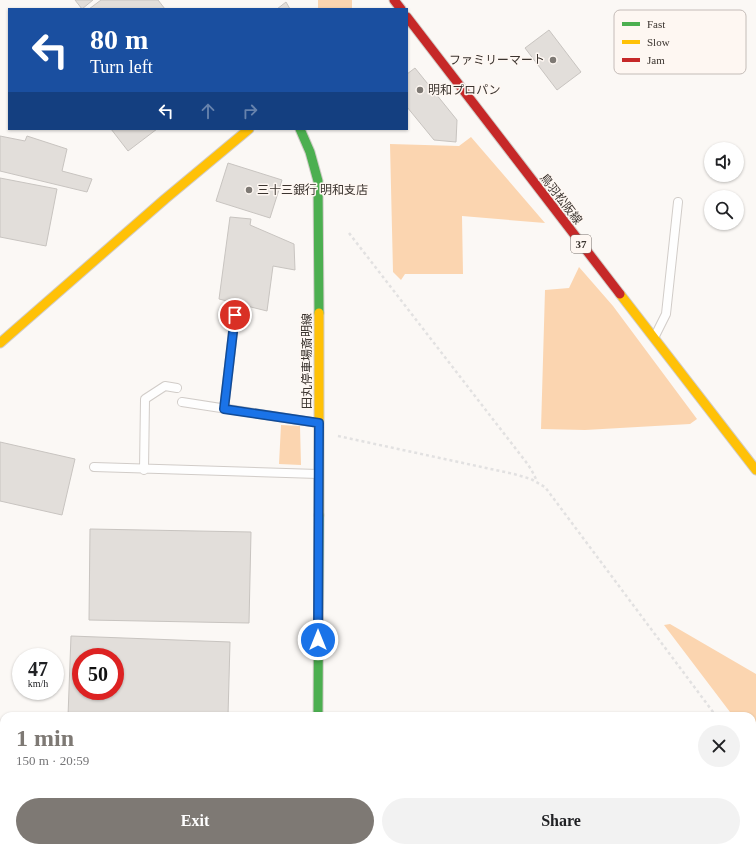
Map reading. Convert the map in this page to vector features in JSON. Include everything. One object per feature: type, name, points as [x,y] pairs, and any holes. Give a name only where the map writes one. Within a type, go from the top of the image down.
[{"type":"main road","name":"鳥羽松阪線","points":[[408,18],[756,470]]},
{"type":"main road","points":[[0,343],[248,130]]},
{"type":"main road","name":"田丸停車場斎明線","points":[[300,130],[310,152],[318,181],[318,712]]},
{"type":"lane","points":[[654,339],[666,314],[678,202]]},
{"type":"lane","points":[[224,409],[235,315]]},
{"type":"lane","points":[[144,470],[145,399],[165,386],[177,388]]},
{"type":"lane","points":[[182,402],[319,428]]},
{"type":"lane","points":[[94,467],[144,470],[319,474]]},
{"type":"path","points":[[349,233],[531,468],[537,482]]},
{"type":"path","points":[[319,428],[514,474],[537,482],[548,490],[713,712]]},
{"type":"shaded area","points":[[318,0],[352,0],[352,8],[318,8]]},
{"type":"shaded area","points":[[471,137],[545,223],[462,216],[463,274],[405,274],[401,280],[393,272],[390,144],[459,146]]},
{"type":"shaded area","points":[[579,267],[613,306],[697,419],[690,424],[585,430],[541,429],[545,290],[569,288]]},
{"type":"shaded area","points":[[281,425],[300,426],[301,465],[279,464]]},
{"type":"shaded area","points":[[670,624],[756,674],[756,712],[730,712],[664,625]]},
{"type":"building","points":[[75,0],[93,0],[83,8],[81,8]]},
{"type":"building","points":[[101,0],[158,0],[164,8],[90,8]]},
{"type":"building","points":[[286,2],[289,8],[278,8]]},
{"type":"building","name":"ファミリーマート","points":[[549,30],[581,72],[557,90],[525,48]]},
{"type":"building","name":"明和プロパン","points":[[415,68],[457,120],[456,142],[434,140],[408,108],[408,73]]},
{"type":"building","points":[[112,130],[156,130],[128,151]]},
{"type":"building","points":[[0,136],[25,141],[27,136],[67,149],[62,171],[92,179],[87,192],[0,171]]},
{"type":"building","name":"三十三銀行 明和支店","points":[[228,163],[282,180],[270,218],[216,201]]},
{"type":"building","points":[[0,178],[57,189],[46,246],[0,237]]},
{"type":"building","points":[[230,217],[251,219],[250,225],[294,244],[295,270],[273,266],[267,311],[219,299]]},
{"type":"building","points":[[0,442],[75,459],[62,515],[0,501]]},
{"type":"building","points":[[90,529],[251,532],[249,623],[89,620]]},
{"type":"building","points":[[71,636],[230,642],[228,712],[68,712]]},
{"type":"traffic: fast","points":[[300,130],[310,152],[318,181],[319,313]]},
{"type":"traffic: fast","points":[[318,712],[319,515]]},
{"type":"traffic: slow","points":[[0,343],[165,199],[248,130]]},
{"type":"traffic: slow","points":[[620,294],[756,470]]},
{"type":"traffic: slow","points":[[319,313],[319,515]]},
{"type":"traffic: jam","points":[[394,0],[400,8]]},
{"type":"traffic: jam","points":[[408,18],[620,294]]},
{"type":"place","name":"ファミリーマート","points":[[553,60]]},
{"type":"place","name":"明和プロパン","points":[[420,90]]},
{"type":"place","name":"三十三銀行 明和支店","points":[[249,190]]},
{"type":"route","points":[[235,315],[224,409],[319,423],[318,640]]}]
